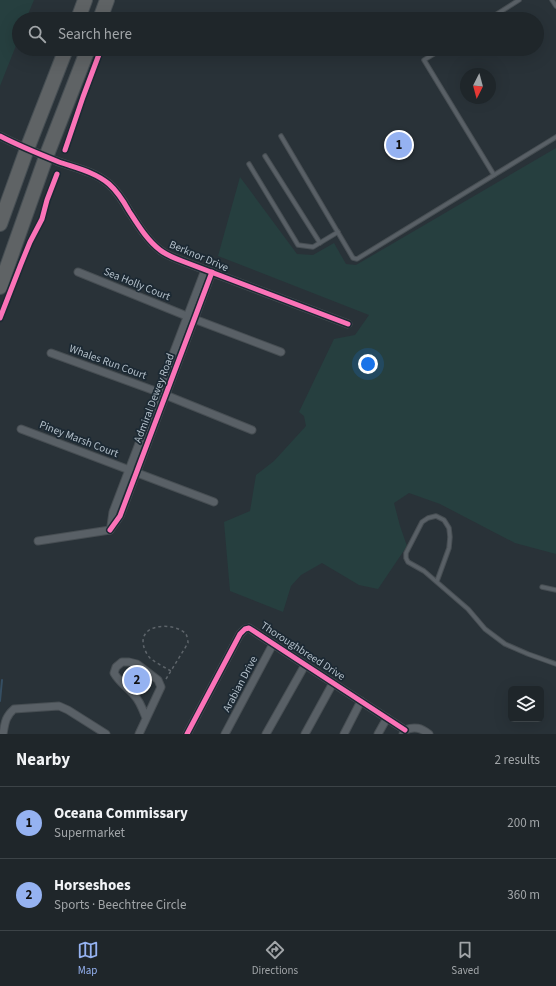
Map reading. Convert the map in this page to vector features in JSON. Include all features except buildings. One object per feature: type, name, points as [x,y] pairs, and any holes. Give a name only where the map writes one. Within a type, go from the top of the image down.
[{"type":"highway","points":[[81,12],[85,0]]},
{"type":"highway","points":[[103,12],[108,0]]},
{"type":"highway","points":[[0,224],[63,56]]},
{"type":"highway","points":[[0,287],[46,157],[85,56]]},
{"type":"street","name":"Berknor Drive","points":[[0,136],[46,157],[98,176],[110,185],[121,197],[146,236],[160,250],[182,261],[348,324]]},
{"type":"street","name":"Admiral Dewey Road","points":[[38,541],[110,530],[113,512],[133,471],[209,271]]},
{"type":"street","name":"Sea Holly Court","points":[[78,272],[191,318],[281,352]]},
{"type":"street","name":"Whales Run Court","points":[[51,353],[162,394],[252,430]]},
{"type":"street","name":"Piney Marsh Court","points":[[21,429],[214,502]]},
{"type":"street","name":"Thoroughbreed Drive","points":[[187,734],[240,634],[245,629],[249,628],[387,718],[404,732],[412,728],[421,729],[429,734]]},
{"type":"street","name":"Arabian Drive","points":[[225,734],[273,644]]},
{"type":"street","points":[[138,734],[146,718],[161,687],[158,680],[137,664],[122,662],[116,666],[114,673],[117,679],[135,696],[141,704],[146,718]]},
{"type":"street","points":[[266,734],[305,665]]},
{"type":"street","points":[[305,734],[332,682]]},
{"type":"street","points":[[344,734],[361,701]]},
{"type":"street","points":[[3,734],[5,721],[9,713],[14,709],[59,706],[106,734]]},
{"type":"street","points":[[378,734],[387,718]]},
{"type":"lane","points":[[500,12],[519,0]]},
{"type":"lane","points":[[552,0],[556,6]]},
{"type":"lane","points":[[431,56],[424,60],[494,175]]},
{"type":"lane","points":[[280,136],[354,258],[357,259],[556,137]]},
{"type":"lane","points":[[265,156],[320,243]]},
{"type":"lane","points":[[249,164],[298,245],[313,247],[338,232]]},
{"type":"lane","points":[[437,581],[449,548],[450,537],[449,528],[444,520],[436,516],[428,518],[422,522],[406,553],[408,562],[424,571],[437,581],[468,609],[485,629],[505,644],[556,664]]},
{"type":"lane","points":[[542,587],[556,590]]},
{"type":"path","points":[[161,687],[171,671],[188,643],[186,635],[178,628],[168,626],[155,628],[146,632],[143,639],[143,647],[150,658],[171,671]]},
{"type":"green space","points":[[0,0],[34,0],[29,12],[12,12],[12,56],[0,86]]},
{"type":"green space","points":[[556,148],[556,554],[515,543],[440,504],[409,493],[394,503],[407,546],[378,589],[359,585],[322,563],[301,575],[291,586],[283,612],[230,591],[224,522],[250,511],[256,475],[274,461],[306,426],[304,416],[299,412],[334,339],[355,335],[369,315],[218,256],[240,177],[297,254],[313,255],[334,243],[346,264],[356,265]]},
{"type":"waterway","points":[[0,701],[2,680]]},
{"type":"cycle path","points":[[65,150],[98,56]]},
{"type":"cycle path","points":[[0,136],[44,156],[92,173],[104,180],[118,194],[147,237],[155,246],[167,255],[348,324]]},
{"type":"cycle path","points":[[0,318],[30,242],[42,219],[47,200],[57,174]]},
{"type":"cycle path","points":[[110,530],[120,516],[212,272]]},
{"type":"cycle path","points":[[187,734],[240,634],[245,629],[249,628],[405,730]]},
{"type":"place","name":"Oceana Commissary","points":[[399,145]]},
{"type":"place","name":"Horseshoes","points":[[137,680]]}]
